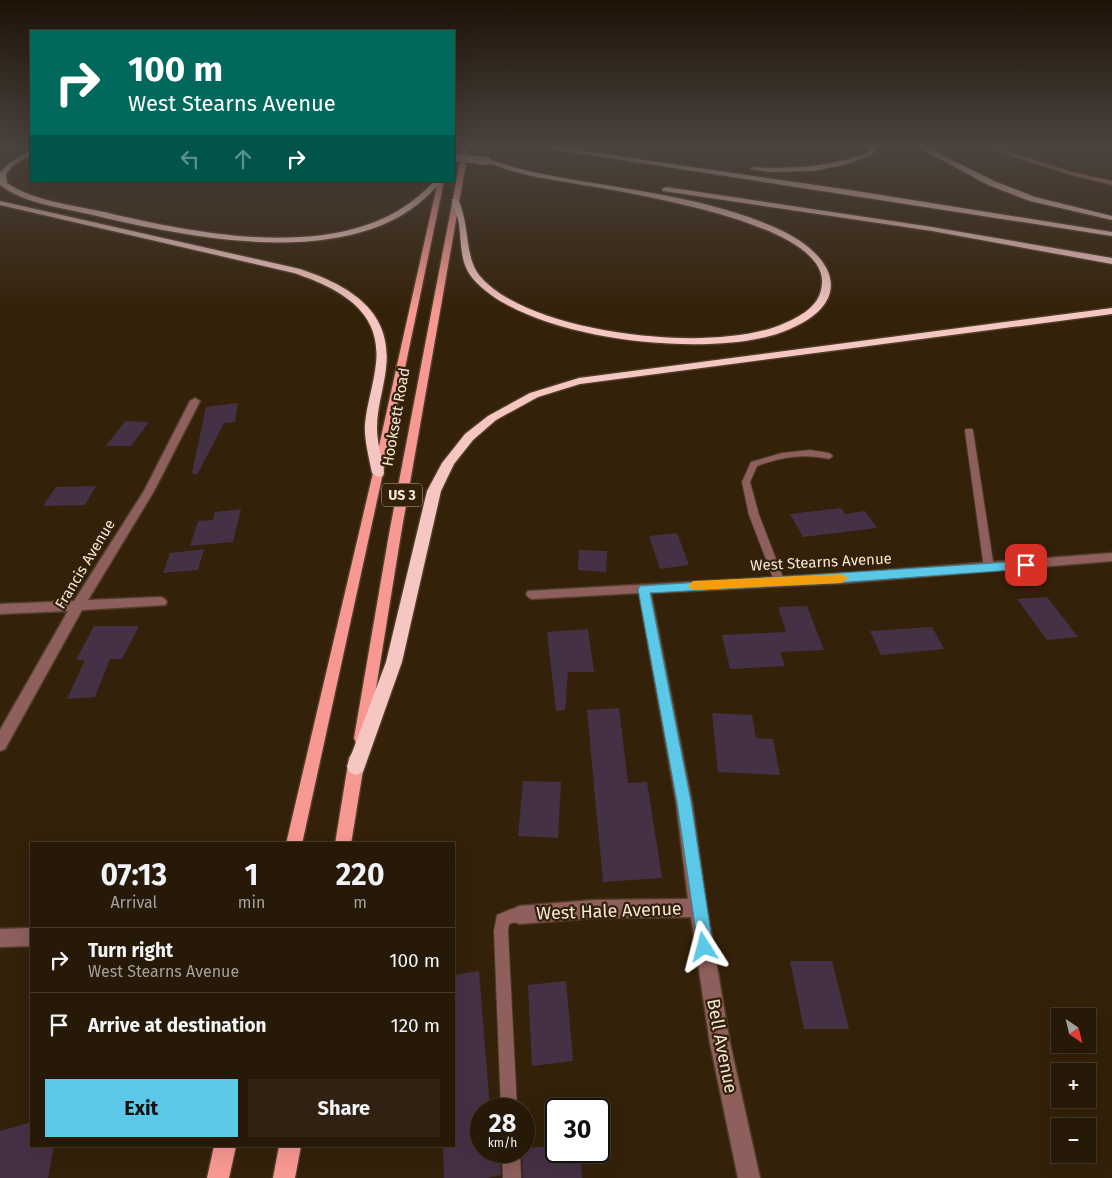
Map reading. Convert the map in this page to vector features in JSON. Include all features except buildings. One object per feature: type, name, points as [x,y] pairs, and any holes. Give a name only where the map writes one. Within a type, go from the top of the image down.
[{"type":"highway","points":[[48,201],[233,240],[302,239],[371,226],[389,220],[416,206],[421,201]]},
{"type":"highway","points":[[455,201],[462,220],[464,256],[479,281],[502,298],[520,307],[563,323],[615,335],[650,339],[680,342],[731,340],[755,336],[799,321],[823,302],[828,279],[824,267],[804,247],[770,229],[701,206],[675,201]]},
{"type":"highway","points":[[742,201],[1112,260]]},
{"type":"highway","points":[[903,201],[1112,234]]},
{"type":"highway","points":[[1042,201],[1112,218]]},
{"type":"highway","points":[[0,203],[297,271],[332,284],[349,294],[374,322],[380,335],[382,350],[380,374],[371,428],[378,473]]},
{"type":"highway","points":[[356,766],[394,662],[434,491],[448,463],[464,442],[492,418],[534,395],[579,381],[1112,311]]},
{"type":"main road","name":"Hooksett Road","points":[[294,842],[378,473],[435,201]]},
{"type":"main road","name":"Hooksett Road","points":[[343,842],[395,534],[455,201]]},
{"type":"main road","points":[[218,1178],[226,1147]]},
{"type":"main road","points":[[284,1178],[290,1147]]},
{"type":"street","name":"Francis Avenue","points":[[0,744],[77,607],[149,491],[195,401]]},
{"type":"street","name":"West Stearns Avenue","points":[[532,594],[847,578],[1112,557]]},
{"type":"street","name":"Bell Avenue","points":[[644,589],[684,802],[698,908],[720,1043],[750,1178]]},
{"type":"street","points":[[0,609],[161,602]]},
{"type":"street","name":"West Hale Avenue","points":[[519,915],[594,909],[698,908]]},
{"type":"street","points":[[0,938],[30,937]]},
{"type":"lane","points":[[969,431],[989,568]]},
{"type":"lane","points":[[779,580],[754,515],[746,482],[754,464],[776,456],[802,452],[830,456]]},
{"type":"lane","points":[[509,1098],[501,931],[502,920],[519,915]]},
{"type":"lane","points":[[511,1163],[512,1178]]},
{"type":"slow traffic","points":[[693,586],[842,578]]},
{"type":"route","points":[[704,947],[684,802],[644,589],[779,580],[847,578],[1026,565]]}]
